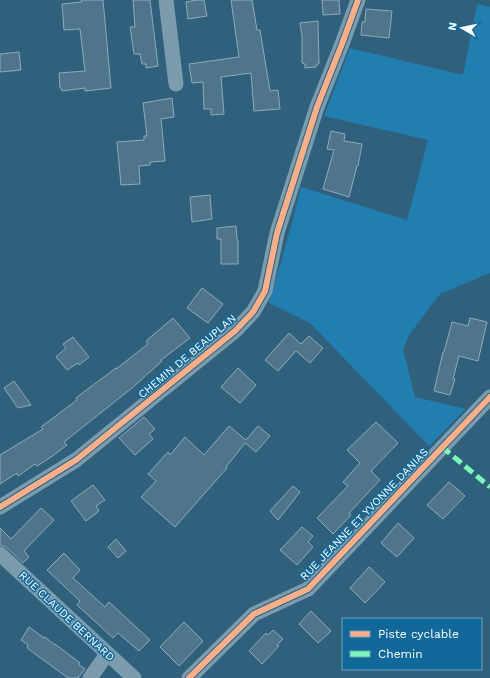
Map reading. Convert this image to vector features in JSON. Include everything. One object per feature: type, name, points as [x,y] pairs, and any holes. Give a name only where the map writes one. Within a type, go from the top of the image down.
[{"type":"street","points":[[166,0],[176,84]]},
{"type":"street","name":"CHEMIN DE BEAUPLAN","points":[[0,507],[76,460],[235,331],[253,312],[265,291],[277,233],[317,107],[358,0]]},
{"type":"street","name":"RUE JEANNE ET YVONNE DANIAS","points":[[189,678],[254,614],[308,589],[490,397]]},
{"type":"street","name":"RUE CLAUDE BERNARD","points":[[0,554],[134,678]]},
{"type":"street","points":[[90,678],[107,654]]},
{"type":"shaded area","points":[[477,4],[490,7],[490,273],[440,294],[409,335],[403,349],[415,397],[466,409],[429,446],[310,323],[269,303],[301,187],[407,220],[428,140],[324,116],[350,48],[463,75]]},
{"type":"building","points":[[81,0],[103,0],[111,88],[85,91],[85,88],[62,91],[60,88],[59,73],[85,71],[80,29],[64,30],[62,4],[82,2]]},
{"type":"building","points":[[133,0],[150,0],[158,66],[146,68],[146,64],[142,64],[140,54],[134,54],[130,27],[135,27]]},
{"type":"building","points":[[204,0],[207,16],[188,19],[186,2]]},
{"type":"building","points":[[231,0],[252,0],[257,30],[260,30],[270,91],[278,90],[280,109],[254,111],[251,73],[221,77],[224,114],[211,115],[211,109],[204,109],[203,82],[192,83],[189,64],[239,57]]},
{"type":"building","points":[[322,0],[339,0],[340,14],[323,15]]},
{"type":"building","points":[[366,9],[392,11],[389,38],[361,35],[362,22],[365,22]]},
{"type":"building","points":[[318,21],[319,64],[317,64],[316,67],[305,68],[305,64],[302,63],[302,36],[300,23]]},
{"type":"building","points":[[19,52],[21,70],[0,72],[0,54]]},
{"type":"building","points":[[172,98],[174,117],[161,119],[165,161],[150,162],[150,165],[139,166],[140,184],[121,185],[117,142],[144,140],[144,136],[147,136],[143,103]]},
{"type":"building","points":[[331,131],[345,134],[344,141],[362,144],[358,166],[349,197],[323,189],[334,150],[327,149]]},
{"type":"building","points":[[210,195],[212,219],[192,222],[190,197]]},
{"type":"building","points":[[236,226],[238,240],[238,264],[221,264],[221,239],[217,239],[217,228]]},
{"type":"building","points":[[202,288],[223,304],[208,323],[187,308]]},
{"type":"building","points":[[173,318],[190,338],[161,360],[162,361],[132,388],[64,442],[67,445],[54,455],[37,466],[35,464],[18,476],[17,473],[0,484],[0,455],[43,429],[41,427],[77,400],[76,398],[148,344],[146,341]]},
{"type":"building","points":[[470,318],[487,322],[478,361],[459,356],[453,379],[455,379],[450,395],[434,391],[452,322],[468,326]]},
{"type":"building","points":[[289,333],[301,344],[309,336],[323,348],[310,363],[296,351],[278,371],[265,360]]},
{"type":"building","points":[[73,337],[89,357],[79,365],[78,363],[67,370],[56,357],[66,348],[63,344]]},
{"type":"building","points":[[238,368],[256,385],[240,403],[221,387]]},
{"type":"building","points":[[14,381],[31,405],[18,408],[4,388]]},
{"type":"building","points":[[144,417],[155,429],[149,434],[153,439],[135,455],[119,438]]},
{"type":"building","points":[[376,422],[398,443],[371,471],[380,480],[349,513],[351,515],[333,534],[317,518],[348,486],[343,482],[360,463],[347,450]]},
{"type":"building","points":[[229,426],[246,440],[258,426],[270,436],[256,452],[245,443],[226,467],[227,468],[175,527],[141,497],[156,481],[148,474],[168,452],[170,455],[185,437],[204,455]]},
{"type":"building","points":[[449,482],[465,496],[443,519],[427,505]]},
{"type":"building","points":[[93,485],[105,500],[96,506],[99,511],[86,521],[71,501]]},
{"type":"building","points":[[293,486],[300,492],[278,520],[270,511]]},
{"type":"building","points":[[41,508],[54,520],[24,551],[29,557],[23,563],[6,547],[0,545],[0,528],[11,539]]},
{"type":"building","points":[[398,523],[414,538],[397,557],[381,543]]},
{"type":"building","points":[[302,527],[313,536],[308,542],[313,547],[297,565],[280,550]]},
{"type":"building","points":[[116,539],[126,551],[118,558],[108,547]]},
{"type":"building","points":[[64,553],[80,570],[73,578],[105,607],[109,602],[150,640],[139,651],[118,633],[113,638],[77,605],[80,601],[47,570]]},
{"type":"building","points":[[369,567],[385,582],[365,603],[350,588]]},
{"type":"building","points":[[311,611],[331,631],[318,643],[299,624]]},
{"type":"building","points":[[184,622],[203,641],[179,666],[160,647]]},
{"type":"building","points":[[29,627],[80,663],[79,665],[85,669],[78,678],[68,678],[27,648],[28,645],[21,640]]},
{"type":"building","points":[[273,630],[283,639],[277,645],[279,646],[262,664],[249,651],[266,633],[268,635]]},
{"type":"marked path","points":[[442,447],[490,487]]},
{"type":"cycle path","points":[[0,507],[76,460],[235,331],[253,312],[265,291],[277,233],[317,107],[358,0]]},
{"type":"cycle path","points":[[189,678],[254,614],[308,589],[490,397]]}]
